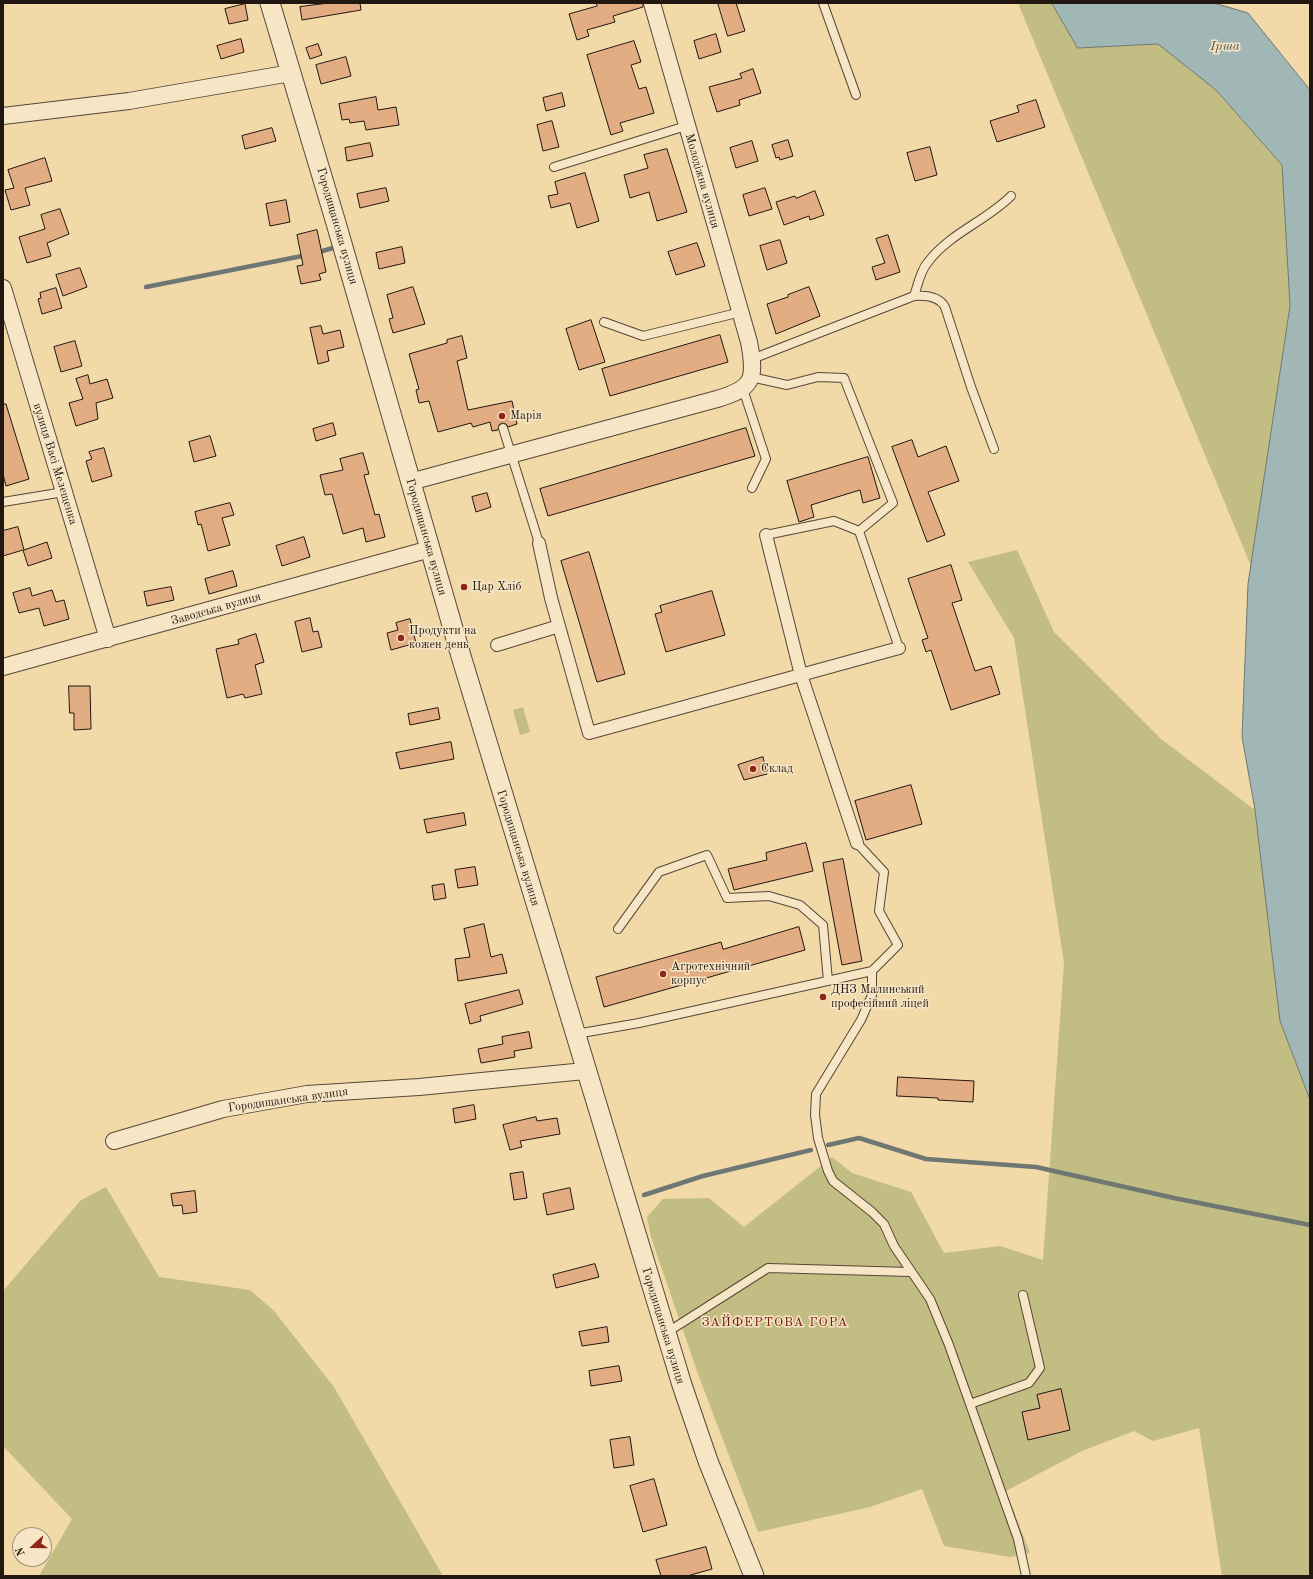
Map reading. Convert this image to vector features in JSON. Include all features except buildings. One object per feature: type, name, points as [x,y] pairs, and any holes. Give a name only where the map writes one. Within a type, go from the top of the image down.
[{"type":"street","name":"Городищанська вулиця","points":[[270,3],[292,73],[410,482],[585,1071],[695,1426],[754,1576]]},
{"type":"street","name":"Молодіжна вулиця","points":[[652,3],[686,126],[741,312],[752,359],[747,383]]},
{"type":"street","points":[[3,116],[130,101],[253,78],[292,73]]},
{"type":"street","name":"вулиця Васі Мелещенка","points":[[3,288],[108,639]]},
{"type":"street","points":[[410,482],[717,399],[747,383]]},
{"type":"street","points":[[766,535],[801,675],[845,803],[856,844]]},
{"type":"street","points":[[538,543],[559,626],[589,733],[899,648]]},
{"type":"street","name":"Заводська вулиця","points":[[3,667],[430,549]]},
{"type":"street","points":[[497,645],[559,626]]},
{"type":"street","name":"Городищанська вулиця","points":[[114,1141],[217,1111],[307,1094],[419,1087],[585,1071]]},
{"type":"lane","points":[[823,3],[856,95]]},
{"type":"lane","points":[[554,167],[686,126]]},
{"type":"lane","points":[[914,296],[923,270],[934,255],[969,226],[995,211],[1011,196]]},
{"type":"lane","points":[[752,359],[914,296],[922,295],[940,300],[945,307],[971,387],[989,431],[994,449]]},
{"type":"lane","points":[[604,322],[643,336],[741,312]]},
{"type":"lane","points":[[752,488],[766,459],[747,383],[787,385],[818,377],[844,378],[893,503],[859,531]]},
{"type":"lane","points":[[503,428],[538,543]]},
{"type":"lane","points":[[3,502],[64,492]]},
{"type":"lane","points":[[766,535],[834,521],[859,531],[899,648]]},
{"type":"lane","points":[[574,1034],[638,1023],[872,971],[898,945],[879,911],[884,872],[856,844]]},
{"type":"lane","points":[[618,929],[658,872],[707,855],[727,898],[769,896],[800,905],[823,925],[828,981]]},
{"type":"lane","points":[[872,971],[872,995],[861,1020],[816,1094],[815,1115],[818,1138],[828,1171],[833,1181],[872,1212],[884,1224],[894,1246],[930,1299],[970,1404],[1018,1539],[1026,1576]]},
{"type":"lane","points":[[666,1333],[768,1268],[912,1272]]},
{"type":"lane","points":[[970,1404],[1029,1383],[1040,1368],[1023,1295]]},
{"type":"shaded area","points":[[1018,3],[1052,3],[1078,48],[1158,44],[1216,90],[1282,165],[1290,306],[1251,566]]},
{"type":"shaded area","points":[[1017,550],[1054,632],[1161,739],[1255,810],[1280,1021],[1310,1100],[1310,1576],[1222,1576],[1199,1428],[1153,1441],[1134,1431],[1082,1451],[1006,1491],[1030,1553],[1010,1557],[944,1546],[922,1489],[870,1507],[758,1532],[698,1374],[651,1237],[647,1217],[663,1199],[709,1198],[744,1227],[832,1157],[852,1173],[911,1192],[944,1253],[1000,1246],[1043,1260],[1064,963],[1014,638],[968,562]]},
{"type":"shaded area","points":[[523,707],[530,732],[520,735],[513,710]]},
{"type":"shaded area","points":[[106,1187],[159,1277],[250,1290],[274,1311],[334,1387],[443,1576],[39,1576],[44,1567],[52,1567],[52,1554],[72,1519],[3,1446],[3,1291],[81,1200]]},
{"type":"water","name":"Ірша","points":[[1052,3],[1214,3],[1248,13],[1310,90],[1310,1100],[1280,1021],[1255,810],[1242,737],[1248,584],[1290,306],[1282,165],[1216,90],[1158,44],[1078,48]]},
{"type":"waterway","points":[[316,253],[336,247]]},
{"type":"waterway","points":[[146,287],[307,255]]},
{"type":"waterway","points":[[828,1145],[859,1138],[926,1159],[1036,1167],[1174,1198],[1310,1225]]},
{"type":"waterway","points":[[644,1195],[703,1176],[811,1150]]},
{"type":"place","name":"Марія","points":[[502,416]]},
{"type":"place","name":"Цар Хліб","points":[[464,587]]},
{"type":"place","name":"Продукти на кожен день","points":[[401,638]]},
{"type":"place","name":"Склад","points":[[753,769]]},
{"type":"place","name":"Агротехнічний корпус","points":[[663,974]]},
{"type":"place","name":"ДНЗ Малинський професійний ліцей","points":[[823,997]]},
{"type":"district","name":"ЗАЙФЕРТОВА ГОРА","points":[[775,1323]]}]
